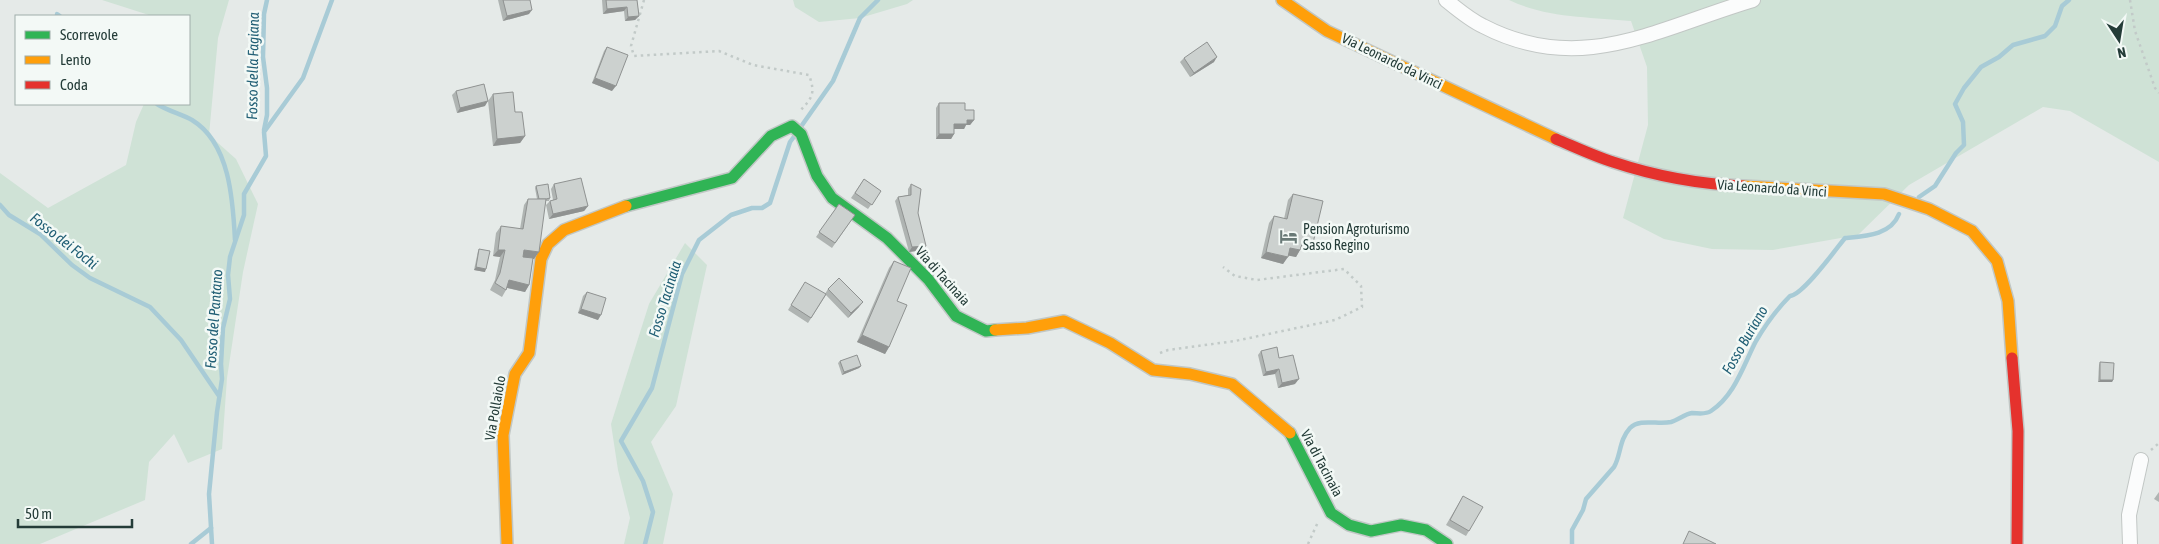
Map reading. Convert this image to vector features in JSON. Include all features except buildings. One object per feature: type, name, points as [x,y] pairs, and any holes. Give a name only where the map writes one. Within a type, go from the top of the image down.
[{"type":"street","name":"Via Leonardo da Vinci","points":[[1282,0],[1327,30],[1544,134],[1612,162],[1655,174],[1718,185],[1884,194],[1929,209],[1972,231],[1997,261],[2008,301],[2018,431],[2017,544]]},
{"type":"street","points":[[1446,0],[1482,26],[1521,41],[1529,44],[1576,49],[1617,45],[1653,35],[1753,0]]},
{"type":"street","name":"Via di Tacinaia","points":[[788,127],[801,134],[817,176],[832,198],[887,238],[928,279],[956,316],[986,331],[1027,328],[1064,321],[1110,343],[1153,370],[1190,374],[1232,384],[1290,433],[1331,513],[1349,525],[1371,531],[1401,524],[1426,530],[1447,544]]},
{"type":"street","name":"Via Pollaiolo","points":[[507,544],[503,435],[515,374],[529,353],[541,259],[548,244],[564,230],[625,206],[732,178],[771,136],[788,127]]},
{"type":"street","points":[[2130,544],[2129,515],[2141,460]]},
{"type":"path","points":[[644,0],[631,46],[634,56],[719,51],[753,65],[809,75],[813,87],[811,98],[788,127]]},
{"type":"path","points":[[2130,0],[2135,31],[2155,88],[2159,93]]},
{"type":"path","points":[[1141,362],[1168,350],[1235,341],[1335,320],[1362,307],[1361,286],[1344,269],[1257,280],[1235,276],[1223,267]]},
{"type":"path","points":[[1308,544],[1319,519],[1331,513]]},
{"type":"green space","points":[[102,0],[229,0],[218,38],[209,135],[236,159],[258,204],[243,272],[227,378],[222,449],[188,463],[174,434],[149,462],[145,500],[40,544],[0,544],[0,173],[48,208],[126,165],[136,122],[144,105],[190,105],[190,15],[149,15]]},
{"type":"green space","points":[[793,0],[913,0],[907,4],[860,18],[819,22],[795,7]]},
{"type":"green space","points":[[1509,0],[2159,0],[2159,162],[2070,111],[2043,107],[1909,185],[1858,235],[1773,250],[1712,249],[1664,239],[1623,218],[1648,125],[1647,67],[1631,21],[1553,14]]},
{"type":"green space","points":[[685,243],[707,265],[676,406],[651,442],[673,494],[663,544],[624,544],[630,518],[618,470],[611,424],[649,304]]},
{"type":"waterway","name":"Fosso della Fagiana","points":[[264,130],[267,115],[267,88],[263,57],[264,14],[267,0]]},
{"type":"waterway","name":"Fosso del Pantano","points":[[212,544],[209,494],[222,379],[223,328],[230,299],[228,275],[230,257],[244,215],[244,194],[266,156],[264,132],[303,78],[332,0]]},
{"type":"waterway","name":"Fosso Tacinaia","points":[[800,128],[833,81],[860,18],[878,0]]},
{"type":"waterway","name":"Fosso Buriano","points":[[1919,197],[1935,186],[1956,153],[1964,145],[1963,122],[1955,104],[1964,88],[1981,67],[1999,57],[2013,45],[2045,36],[2055,26],[2062,6],[2069,0]]},
{"type":"waterway","points":[[159,105],[192,120],[205,130],[214,143],[222,158],[231,191],[235,240]]},
{"type":"waterway","name":"Fosso Tacinaia","points":[[645,544],[653,512],[643,481],[621,441],[652,388],[682,274],[699,240],[731,215],[752,208],[762,208],[770,203],[790,142],[796,134]]},
{"type":"waterway","name":"Fosso dei Fochi","points":[[0,205],[9,215],[40,234],[72,265],[90,278],[150,307],[181,340],[219,396]]},
{"type":"waterway","name":"Fosso Buriano","points":[[1572,544],[1572,530],[1583,510],[1586,499],[1614,467],[1624,437],[1630,428],[1639,423],[1666,423],[1692,413],[1701,414],[1711,411],[1726,397],[1732,388],[1756,341],[1776,312],[1790,296],[1796,294],[1811,280],[1845,238],[1869,235],[1884,230],[1895,221],[1899,214]]},
{"type":"waterway","points":[[191,544],[211,528]]},
{"type":"traffic: fast","points":[[626,206],[732,178],[771,136],[792,126],[801,134],[817,176],[832,198],[887,238],[928,279],[956,316],[986,331],[995,330]]},
{"type":"traffic: fast","points":[[1290,433],[1331,513],[1349,525],[1371,531],[1401,525],[1426,530],[1447,544]]},
{"type":"traffic: slow","points":[[1282,0],[1327,31],[1556,139]]},
{"type":"traffic: slow","points":[[1743,186],[1884,194],[1929,209],[1972,231],[1997,261],[2008,301],[2012,358]]},
{"type":"traffic: slow","points":[[507,544],[503,435],[515,374],[529,353],[541,259],[548,244],[564,230],[626,206]]},
{"type":"traffic: slow","points":[[995,330],[1027,328],[1064,321],[1110,343],[1153,370],[1190,374],[1232,384],[1290,433]]},
{"type":"traffic: jam","points":[[1556,139],[1606,160],[1629,167],[1694,181],[1743,186]]},
{"type":"traffic: jam","points":[[2012,358],[2018,431],[2017,544]]},
{"type":"place","name":"Pension Agroturismo Sasso Regino","points":[[1289,237]]}]
